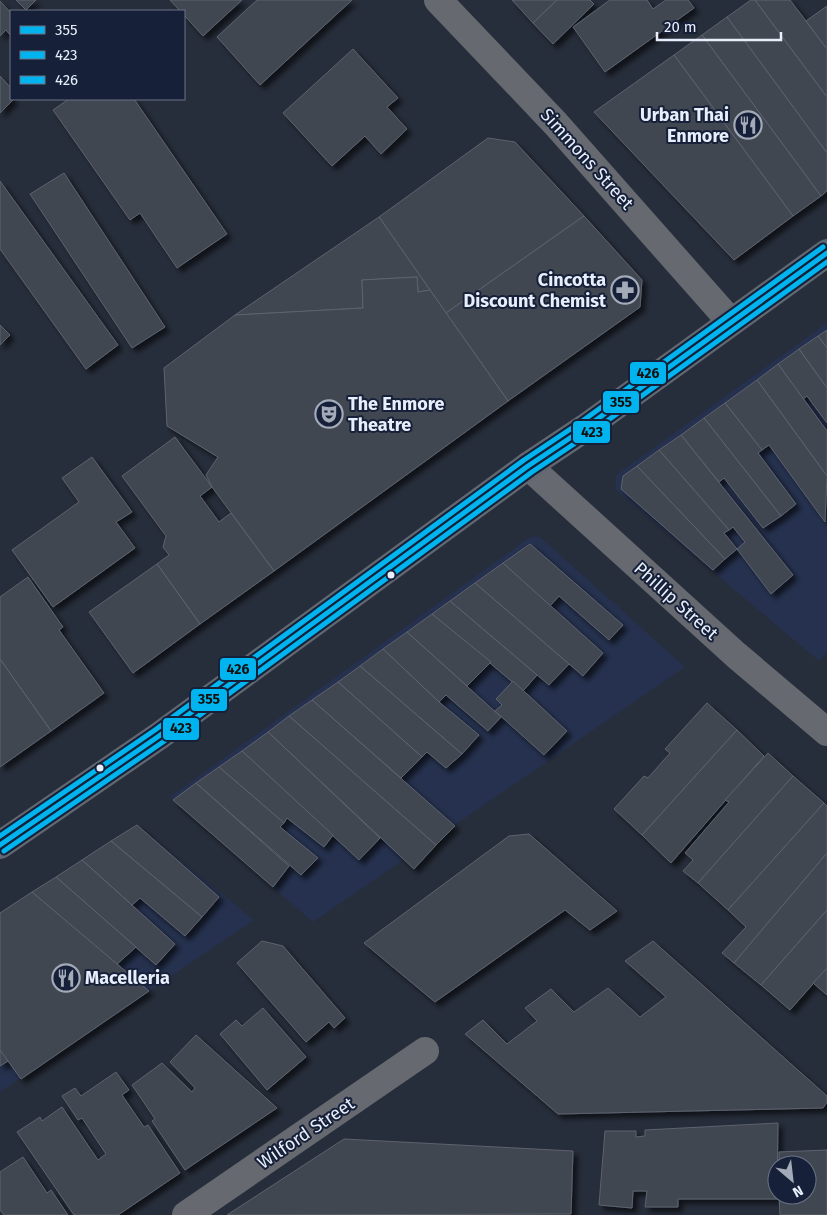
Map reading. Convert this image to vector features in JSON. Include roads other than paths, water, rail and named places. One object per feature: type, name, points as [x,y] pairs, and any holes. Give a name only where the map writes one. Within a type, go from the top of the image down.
[{"type":"highway","points":[[0,846],[159,736],[528,466],[585,428],[827,253]]},
{"type":"street","name":"Simmons Street","points":[[438,0],[556,124],[731,322]]},
{"type":"street","name":"Phillip Street","points":[[528,466],[736,655],[827,732]]},
{"type":"street","name":"Wilford Street","points":[[186,1215],[425,1051]]},
{"type":"place","name":"Urban Thai Enmore","points":[[748,125]]},
{"type":"place","name":"Cincotta Discount Chemist","points":[[625,290]]},
{"type":"place","name":"The Enmore Theatre","points":[[329,414]]},
{"type":"place","name":"Macelleria","points":[[66,978]]}]
